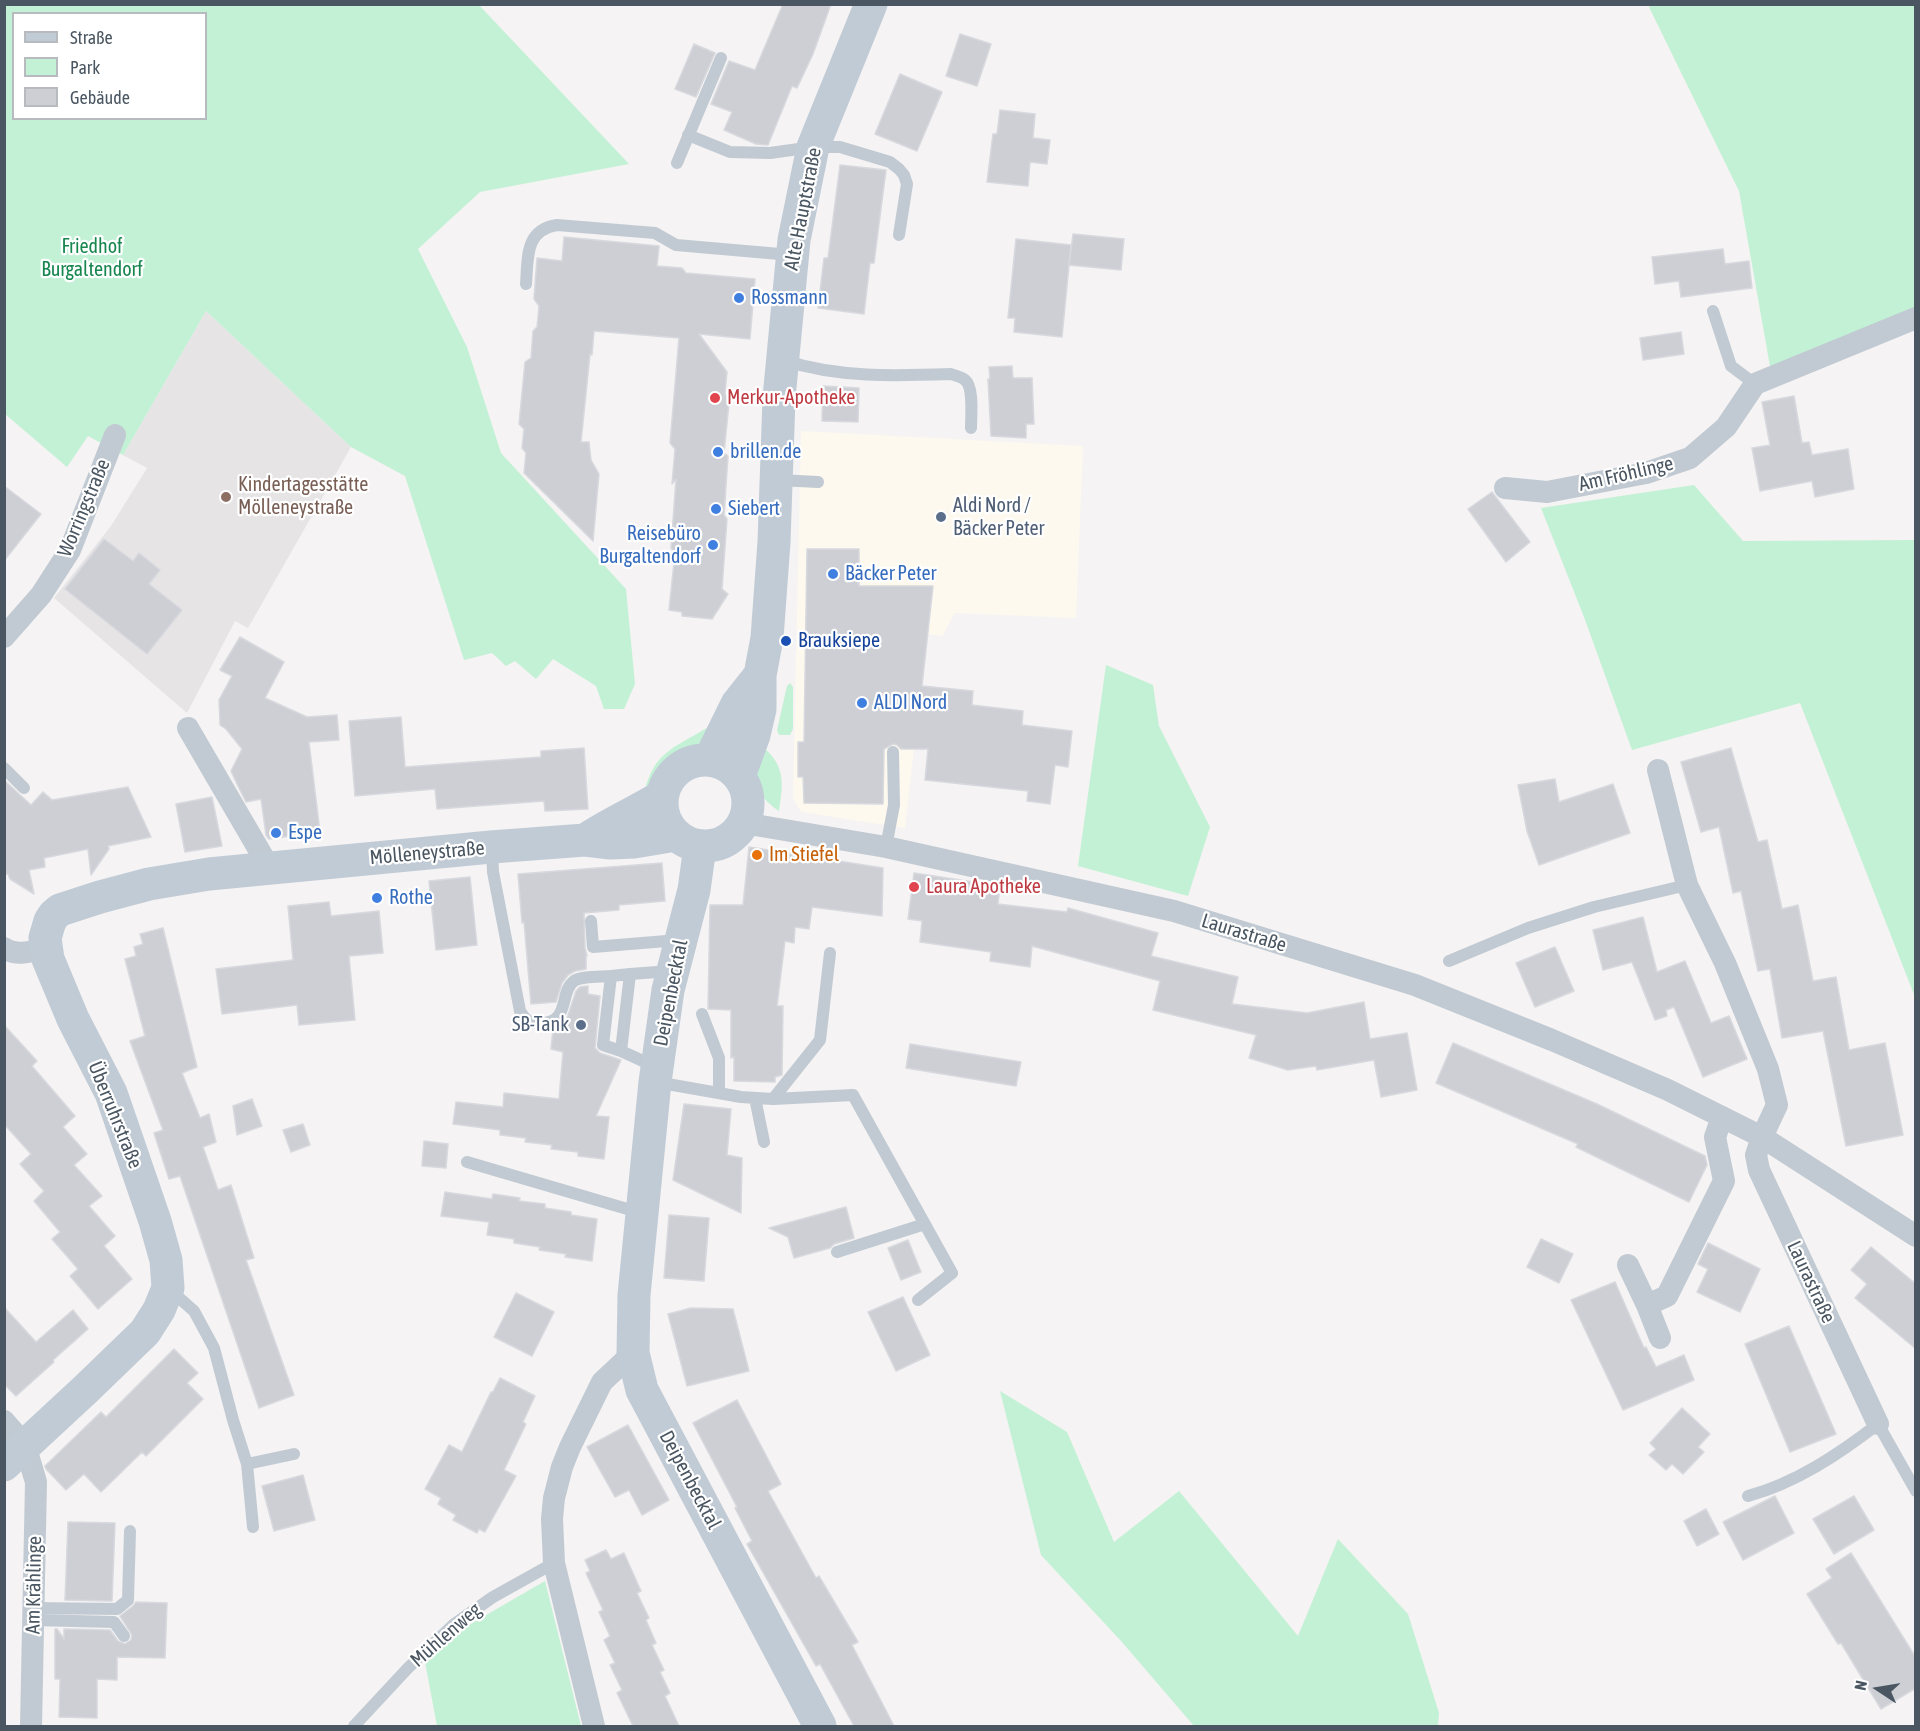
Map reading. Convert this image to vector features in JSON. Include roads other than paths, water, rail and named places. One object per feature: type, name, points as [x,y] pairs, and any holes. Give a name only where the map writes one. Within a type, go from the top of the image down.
[{"type":"main road","name":"Alte Hauptstraße","points":[[739,776],[754,735],[760,709],[760,675],[768,617],[774,542],[782,360],[792,255],[804,184],[813,147],[871,4]]},
{"type":"main road","points":[[710,759],[737,704],[760,675]]},
{"type":"main road","points":[[710,759],[726,765],[739,776],[746,790],[748,807],[743,822],[732,836],[717,844],[688,841],[664,818],[661,797],[667,781],[678,768],[693,760],[710,759]]},
{"type":"main road","name":"Mölleneystraße","points":[[585,840],[661,797]]},
{"type":"main road","name":"Mölleneystraße","points":[[46,948],[45,938],[50,921],[60,910],[149,884],[269,867],[491,847],[585,840],[611,843],[688,841]]},
{"type":"main road","name":"Deipenbecktal","points":[[688,841],[694,890],[676,956],[656,1075],[634,1295],[633,1353],[642,1390],[820,1726]]},
{"type":"main road","name":"Überruhrstraße","points":[[15,1455],[145,1332],[159,1310],[168,1288],[166,1260],[155,1221],[111,1094],[73,1019],[54,975],[46,948]]},
{"type":"street","points":[[1755,384],[1916,318]]},
{"type":"street","name":"Am Fröhlinge","points":[[1505,488],[1546,492],[1646,473],[1690,458],[1726,427],[1755,384]]},
{"type":"street","name":"Worringstraße","points":[[4,637],[41,595],[70,550],[115,435]]},
{"type":"street","points":[[188,728],[269,867]]},
{"type":"street","name":"Laurastraße","points":[[1658,770],[1687,885],[1725,963],[1768,1069],[1778,1105],[1756,1155],[1759,1170],[1878,1424]]},
{"type":"street","name":"Laurastraße","points":[[743,822],[886,847],[1174,911],[1415,985],[1668,1090],[1762,1137],[1916,1236]]},
{"type":"street","points":[[4,948],[9,951],[27,952],[46,948]]},
{"type":"street","points":[[1647,1305],[1666,1296],[1724,1181],[1716,1137],[1722,1117]]},
{"type":"street","points":[[1628,1264],[1660,1338]]},
{"type":"street","points":[[594,1726],[554,1563],[552,1519],[554,1498],[570,1447],[602,1382],[633,1353]]},
{"type":"street","points":[[4,1421],[15,1455]]},
{"type":"street","name":"Am Krählinge","points":[[15,1455],[36,1482],[31,1726]]},
{"type":"lane","points":[[677,163],[721,58]]},
{"type":"lane","points":[[688,135],[729,152],[748,154],[813,147],[840,147],[890,162],[899,168],[907,184],[899,235]]},
{"type":"lane","points":[[526,284],[529,250],[537,233],[545,227],[557,225],[655,233],[676,245],[792,255]]},
{"type":"lane","points":[[1713,311],[1731,366],[1755,384]]},
{"type":"lane","points":[[782,360],[806,368],[878,376],[951,374],[959,376],[971,387],[971,428]]},
{"type":"lane","points":[[777,480],[818,482]]},
{"type":"lane","points":[[886,847],[894,806],[893,752]]},
{"type":"lane","points":[[4,768],[24,788]]},
{"type":"lane","points":[[491,847],[493,872],[520,1011],[526,1020],[544,1023],[556,1017],[563,1010],[568,989],[573,982],[579,979],[630,974],[676,956]]},
{"type":"lane","points":[[1449,961],[1528,928],[1594,907],[1687,885]]},
{"type":"lane","points":[[591,921],[593,947],[676,956]]},
{"type":"lane","points":[[773,1099],[820,1040],[830,953]]},
{"type":"lane","points":[[621,1051],[630,974]]},
{"type":"lane","points":[[611,976],[598,1045],[621,1051],[656,1075],[719,1093],[755,1098],[853,1095],[952,1273],[918,1300]]},
{"type":"lane","points":[[702,1014],[719,1058],[719,1093]]},
{"type":"lane","points":[[755,1098],[764,1142]]},
{"type":"lane","points":[[467,1162],[642,1214]]},
{"type":"lane","points":[[837,1252],[925,1224]]},
{"type":"lane","points":[[168,1288],[194,1311],[214,1348],[247,1464],[253,1527]]},
{"type":"lane","points":[[1748,1496],[1771,1490],[1844,1450],[1878,1424]]},
{"type":"lane","name":"Laurastraße","points":[[1878,1424],[1916,1491]]},
{"type":"lane","points":[[247,1464],[294,1454]]},
{"type":"lane","points":[[33,1614],[117,1610],[128,1600],[130,1531]]},
{"type":"lane","name":"Mühlenweg","points":[[354,1726],[408,1668],[453,1625],[493,1597],[554,1563]]},
{"type":"lane","points":[[33,1614],[114,1622],[124,1636]]},
{"type":"place","name":"Rossmann","points":[[739,298]]},
{"type":"place","name":"Merkur-Apotheke","points":[[715,398]]},
{"type":"place","name":"brillen.de","points":[[718,452]]},
{"type":"place","name":"Kindertagesstätte Mölleneystraße","points":[[226,497]]},
{"type":"place","name":"Siebert","points":[[716,509]]},
{"type":"place","name":"Aldi Nord / Bäcker Peter","points":[[941,517]]},
{"type":"place","name":"Reisebüro Burgaltendorf","points":[[713,545]]},
{"type":"place","name":"Bäcker Peter","points":[[833,574]]},
{"type":"place","name":"Brauksiepe","points":[[786,641]]},
{"type":"place","name":"ALDI Nord","points":[[862,703]]},
{"type":"place","name":"Espe","points":[[276,833]]},
{"type":"place","name":"Im Stiefel","points":[[757,855]]},
{"type":"place","name":"Laura Apotheke","points":[[914,887]]},
{"type":"place","name":"Rothe","points":[[377,898]]},
{"type":"place","name":"SB-Tank","points":[[581,1025]]},
{"type":"park label","name":"Friedhof Burgaltendorf","points":[[92,258]]}]
